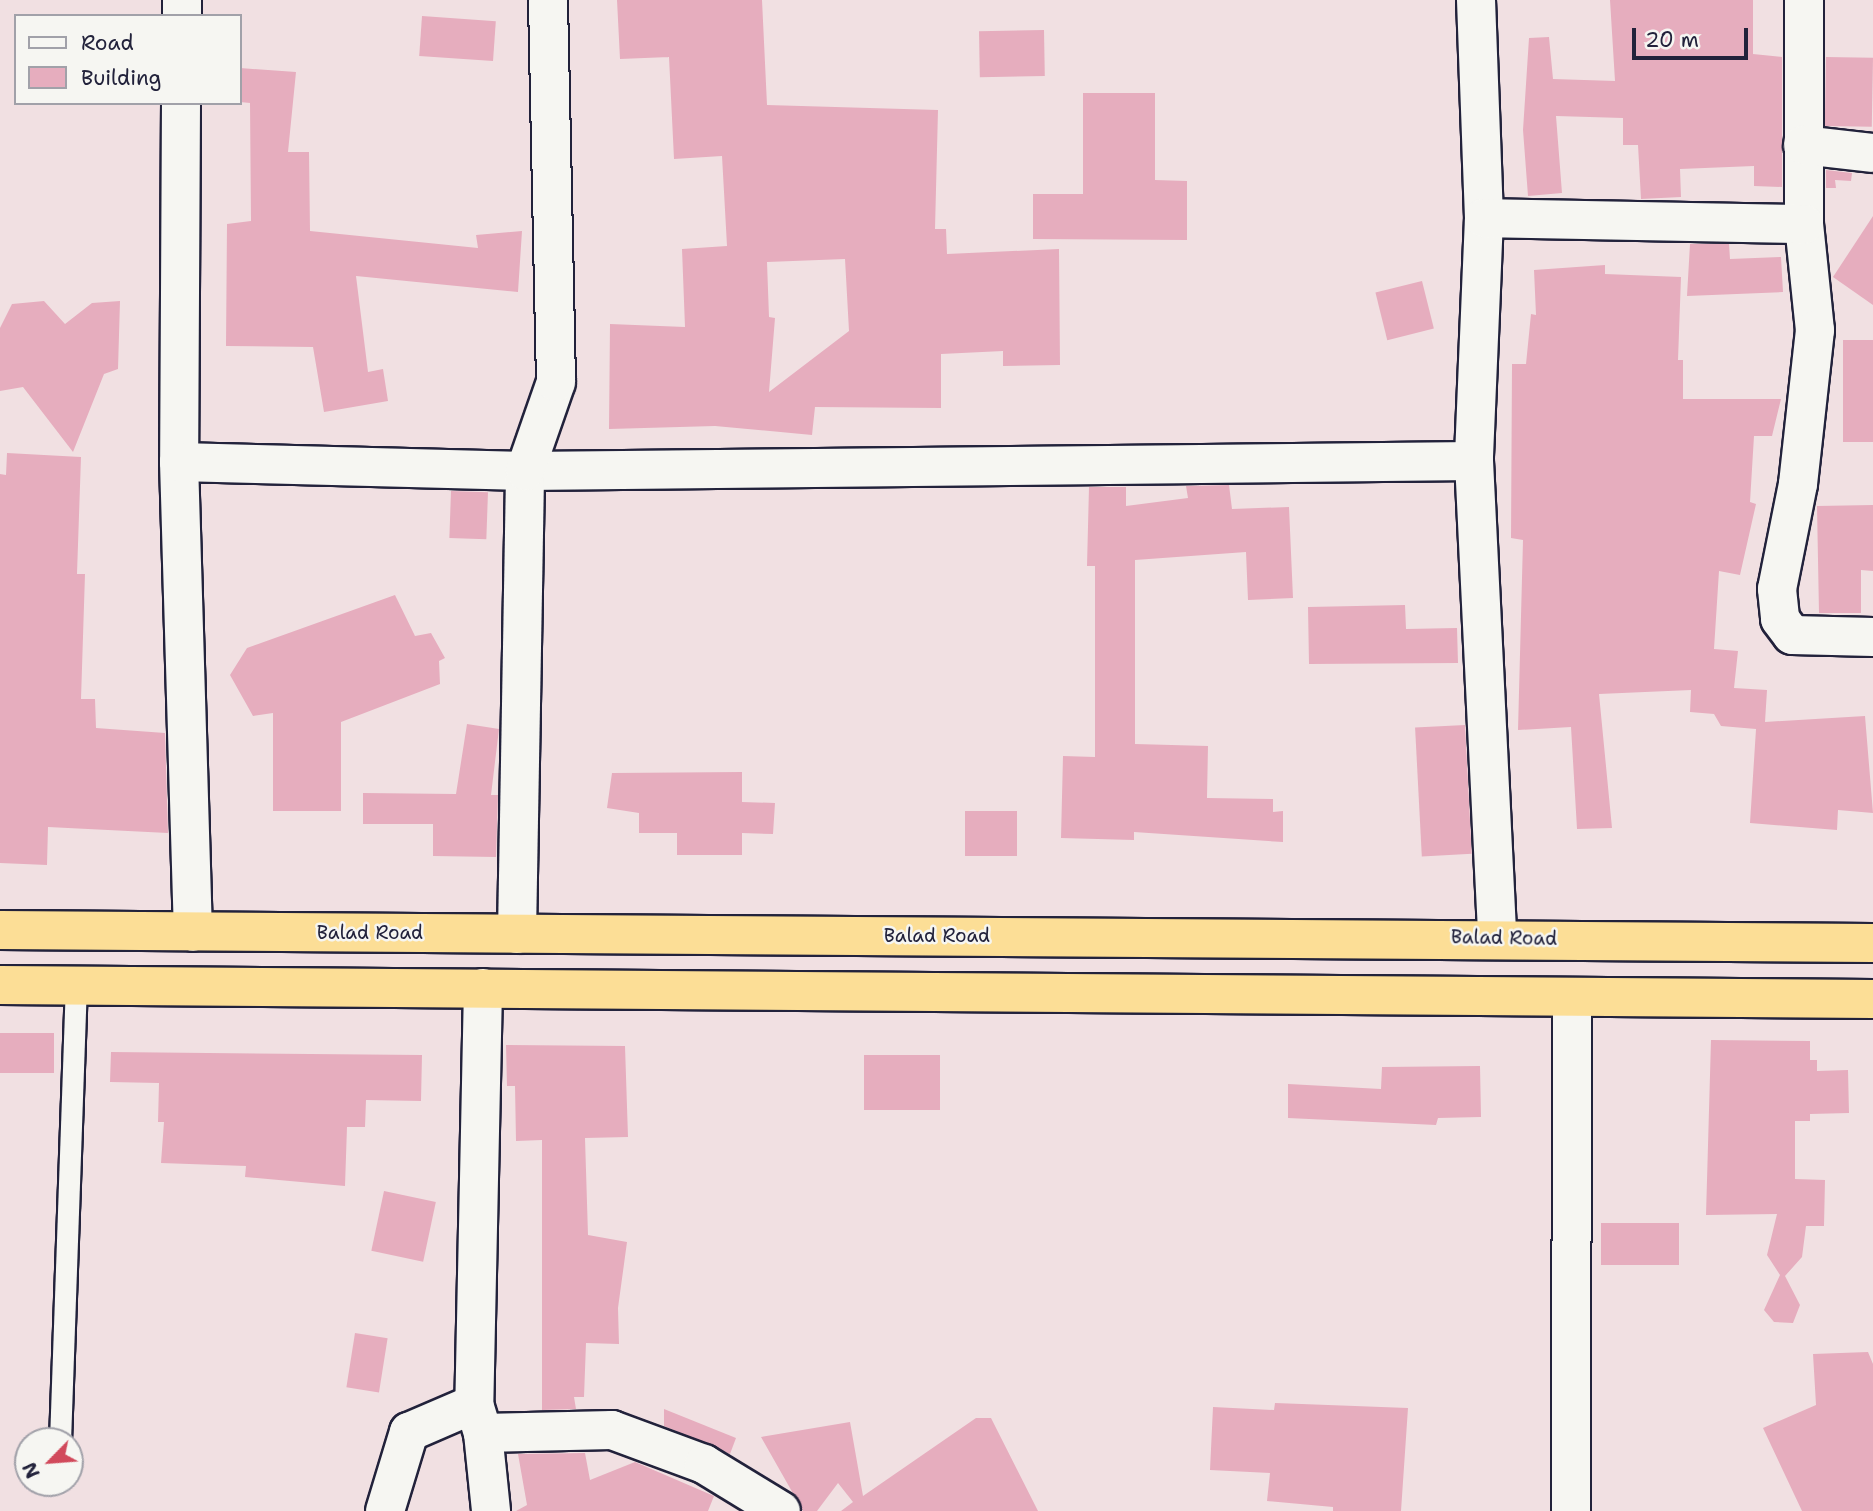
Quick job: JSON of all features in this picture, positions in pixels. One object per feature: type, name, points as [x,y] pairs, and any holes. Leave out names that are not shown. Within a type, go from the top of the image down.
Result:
[{"type":"highway","name":"Balad Road","points":[[0,930],[1497,938],[1873,943]]},
{"type":"highway","points":[[0,985],[1873,999]]},
{"type":"street","points":[[517,934],[525,471],[556,382],[548,0]]},
{"type":"street","points":[[1476,0],[1484,218],[1474,461],[1497,938]]},
{"type":"street","points":[[1804,0],[1804,224],[1815,330],[1798,484],[1777,589],[1780,619],[1792,635],[1873,638]]},
{"type":"street","points":[[181,105],[179,462],[193,932]]},
{"type":"street","points":[[1803,145],[1873,153]]},
{"type":"street","points":[[1484,218],[1804,224]]},
{"type":"street","points":[[179,462],[525,471],[1474,461]]},
{"type":"street","points":[[483,988],[479,1418],[491,1511]]},
{"type":"street","points":[[1571,1511],[1573,997]]},
{"type":"street","points":[[385,1511],[409,1432],[479,1418],[612,1430],[704,1464],[780,1511]]},
{"type":"lane","points":[[60,1427],[76,985]]},
{"type":"building","points":[[617,0],[762,0],[767,105],[938,110],[935,229],[946,229],[947,254],[1059,249],[1060,365],[1003,366],[1003,351],[941,354],[941,408],[815,407],[812,435],[715,426],[609,429],[610,324],[685,327],[682,249],[727,246],[722,156],[674,159],[669,57],[620,59]],"holes":[[[845,259],[849,331],[769,392],[775,318],[769,317],[767,262]]]},
{"type":"building","points":[[1610,0],[1753,0],[1753,54],[1782,57],[1782,187],[1754,186],[1754,166],[1680,169],[1681,197],[1641,199],[1638,145],[1623,145],[1623,118],[1556,116],[1562,193],[1528,196],[1523,130],[1529,38],[1549,37],[1553,79],[1615,81]]},
{"type":"building","points":[[422,16],[496,21],[493,61],[419,56]]},
{"type":"building","points":[[1044,30],[1045,76],[980,77],[979,31]]},
{"type":"building","points":[[1826,57],[1873,58],[1872,127],[1825,126]]},
{"type":"building","points":[[242,68],[296,72],[288,152],[309,152],[310,231],[478,248],[476,235],[522,231],[518,292],[356,276],[368,372],[383,369],[388,401],[324,412],[313,347],[226,346],[227,224],[251,221],[250,103],[242,102]]},
{"type":"building","points":[[1083,93],[1155,93],[1155,180],[1187,181],[1187,240],[1033,239],[1033,194],[1083,194]]},
{"type":"building","points":[[1826,170],[1852,173],[1851,181],[1835,180],[1836,188],[1826,188]]},
{"type":"building","points":[[1873,216],[1873,305],[1833,277]]},
{"type":"building","points":[[1690,244],[1729,244],[1730,259],[1781,257],[1783,292],[1687,296]]},
{"type":"building","points":[[1605,265],[1605,274],[1681,277],[1678,360],[1683,360],[1683,399],[1781,399],[1772,436],[1754,436],[1750,502],[1756,504],[1740,575],[1719,571],[1714,649],[1738,651],[1734,688],[1767,690],[1765,722],[1865,716],[1873,813],[1838,810],[1837,830],[1750,823],[1756,729],[1721,726],[1714,714],[1690,712],[1691,690],[1599,694],[1612,828],[1577,829],[1571,727],[1518,730],[1523,540],[1511,538],[1512,364],[1526,364],[1531,314],[1536,315],[1534,270]]},
{"type":"building","points":[[1422,281],[1434,329],[1387,340],[1375,293]]},
{"type":"building","points":[[44,301],[65,324],[92,303],[120,301],[118,369],[104,374],[73,452],[23,387],[0,391],[0,328],[12,304]]},
{"type":"building","points":[[1843,340],[1873,340],[1873,442],[1843,442]]},
{"type":"building","points":[[7,453],[81,457],[77,574],[85,574],[81,699],[95,699],[96,728],[165,733],[168,833],[48,827],[47,865],[0,863],[0,474],[6,475]]},
{"type":"building","points":[[1229,485],[1232,509],[1289,507],[1293,598],[1248,600],[1246,552],[1135,560],[1135,744],[1208,746],[1207,798],[1273,799],[1273,812],[1283,811],[1283,842],[1134,832],[1134,840],[1061,838],[1063,756],[1095,757],[1095,566],[1087,566],[1089,487],[1126,487],[1126,506],[1188,498],[1186,486]]},
{"type":"building","points":[[451,491],[488,492],[486,539],[449,538]]},
{"type":"building","points":[[1873,505],[1873,571],[1861,570],[1861,613],[1819,613],[1817,506]]},
{"type":"building","points":[[395,595],[415,636],[431,633],[445,658],[439,661],[440,684],[341,722],[341,811],[273,811],[273,713],[253,716],[230,675],[247,648]]},
{"type":"building","points":[[1405,605],[1406,629],[1457,628],[1458,663],[1309,664],[1308,607]]},
{"type":"building","points":[[467,724],[499,729],[491,795],[498,795],[496,857],[433,856],[433,824],[363,824],[363,793],[456,794]]},
{"type":"building","points":[[1465,725],[1472,854],[1422,856],[1415,728]]},
{"type":"building","points":[[742,772],[742,802],[775,803],[773,834],[742,833],[742,855],[677,855],[677,833],[639,833],[639,813],[607,808],[612,773]]},
{"type":"building","points":[[965,811],[1017,811],[1017,856],[965,856]]},
{"type":"building","points":[[0,1033],[54,1033],[54,1073],[0,1073]]},
{"type":"building","points":[[1711,1040],[1810,1041],[1810,1060],[1817,1060],[1817,1071],[1848,1070],[1849,1113],[1810,1114],[1810,1121],[1795,1121],[1795,1179],[1825,1180],[1824,1226],[1806,1226],[1802,1257],[1785,1276],[1800,1305],[1793,1323],[1774,1322],[1764,1310],[1780,1275],[1767,1255],[1777,1214],[1706,1215]]},
{"type":"building","points":[[506,1045],[625,1046],[628,1137],[585,1138],[588,1235],[627,1242],[618,1308],[619,1344],[586,1343],[584,1397],[574,1397],[576,1409],[542,1410],[542,1140],[516,1141],[515,1086],[507,1086]]},
{"type":"building","points":[[111,1052],[422,1055],[421,1101],[366,1100],[365,1127],[347,1127],[345,1186],[245,1177],[246,1166],[161,1163],[164,1122],[158,1122],[159,1083],[110,1082]]},
{"type":"building","points":[[864,1055],[940,1055],[940,1110],[864,1110]]},
{"type":"building","points":[[1480,1066],[1481,1117],[1438,1118],[1436,1125],[1288,1118],[1288,1084],[1381,1089],[1382,1067]]},
{"type":"building","points":[[384,1191],[436,1202],[423,1262],[371,1251]]},
{"type":"building","points":[[1601,1223],[1679,1223],[1679,1265],[1601,1265]]},
{"type":"building","points":[[355,1333],[388,1338],[379,1392],[346,1387]]},
{"type":"building","points":[[1868,1352],[1873,1364],[1873,1511],[1802,1511],[1763,1428],[1816,1405],[1813,1354]]},
{"type":"building","points":[[1275,1403],[1408,1408],[1401,1511],[1333,1511],[1333,1507],[1267,1501],[1270,1473],[1210,1470],[1213,1407],[1274,1410]]},
{"type":"building","points":[[664,1409],[736,1438],[730,1454],[664,1426]]},
{"type":"building","points":[[976,1418],[991,1418],[1038,1511],[841,1511],[853,1502],[838,1483],[817,1511],[803,1511],[761,1437],[850,1422],[863,1496]]},
{"type":"building","points":[[585,1453],[590,1480],[635,1462],[714,1496],[708,1511],[516,1511],[527,1505],[518,1454]]}]
